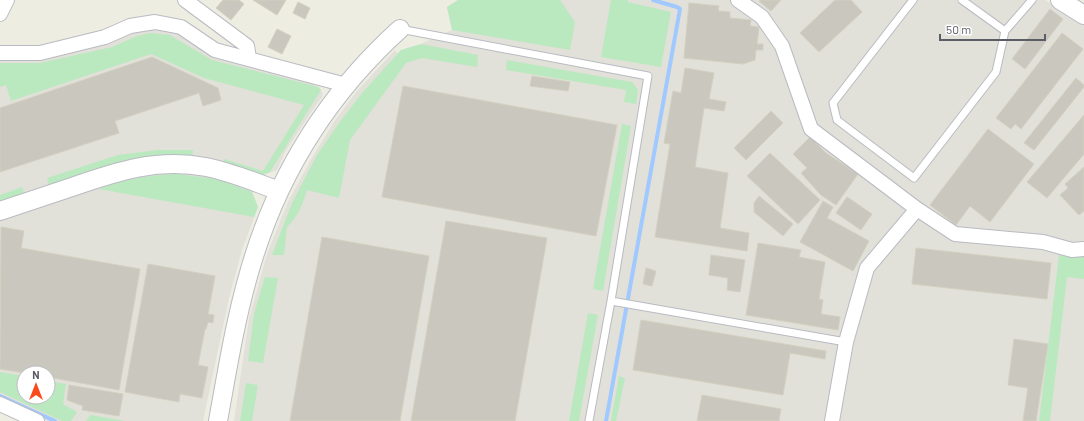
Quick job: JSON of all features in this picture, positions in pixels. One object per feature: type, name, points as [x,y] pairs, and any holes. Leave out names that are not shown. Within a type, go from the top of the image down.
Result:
[{"type":"street","points":[[0,14],[7,0]]},
{"type":"street","points":[[185,0],[247,46],[249,58]]},
{"type":"street","points":[[738,0],[762,17],[782,46],[811,129],[917,210],[955,234],[1043,242],[1072,250],[1084,249]]},
{"type":"street","points":[[1060,0],[1084,14]]},
{"type":"street","points":[[0,53],[40,53],[105,37],[130,26],[155,22],[181,27],[215,50],[346,85]]},
{"type":"street","points":[[218,421],[234,336],[248,274],[278,191],[311,132],[329,106],[372,56],[400,29]]},
{"type":"street","points":[[0,211],[118,171],[162,165],[212,168],[278,191]]},
{"type":"street","points":[[832,421],[846,342],[867,268],[917,210]]},
{"type":"street","points":[[0,404],[37,421]]},
{"type":"lane","points":[[913,0],[833,103],[837,120],[914,178],[996,72],[1006,31],[1032,0]]},
{"type":"lane","points":[[962,0],[1006,31]]},
{"type":"lane","points":[[400,29],[648,76],[611,301],[589,421]]},
{"type":"lane","points":[[611,301],[846,342]]},
{"type":"shaded area","points":[[458,0],[1045,0],[1084,23],[1084,421],[234,421],[249,319],[267,254],[288,202],[313,156],[334,122],[357,91],[395,50],[398,54],[401,50],[421,44],[452,30],[447,7]]},
{"type":"shaded area","points":[[146,28],[177,31],[314,81],[315,86],[319,87],[323,94],[322,97],[285,152],[277,170],[263,175],[252,192],[258,207],[242,250],[229,298],[203,421],[48,421],[0,399],[0,58]]},
{"type":"green space","points":[[458,0],[560,0],[575,22],[570,50],[452,30],[447,7]]},
{"type":"green space","points":[[611,0],[628,0],[628,2],[671,12],[661,67],[601,57]]},
{"type":"green space","points":[[151,33],[170,35],[212,60],[319,87],[321,90],[270,172],[263,175],[223,162],[224,159],[263,171],[304,105],[204,78],[151,54],[11,101],[6,85],[0,87],[0,63],[40,63],[112,47],[137,36]]},
{"type":"green space","points":[[421,44],[478,55],[477,67],[422,58],[406,63],[350,140],[339,198],[307,190],[300,210],[287,227],[284,255],[272,255],[292,203],[317,155],[339,123],[362,93],[401,50]]},
{"type":"green space","points":[[507,60],[632,82],[638,90],[636,104],[624,102],[626,90],[506,70]]},
{"type":"green space","points":[[622,124],[631,126],[603,291],[593,289]]},
{"type":"green space","points":[[157,150],[193,150],[192,157],[156,156],[130,159],[49,185],[47,178],[118,155]]},
{"type":"green space","points":[[177,174],[217,179],[252,192],[258,207],[254,217],[99,189],[137,178]]},
{"type":"green space","points":[[22,187],[24,193],[0,201],[0,195]]},
{"type":"green space","points":[[1059,255],[1072,257],[1084,256],[1084,279],[1067,277],[1050,421],[1039,421]]},
{"type":"green space","points":[[265,277],[278,278],[263,363],[248,361],[254,314]]},
{"type":"green space","points":[[588,313],[598,315],[579,421],[569,421]]},
{"type":"green space","points":[[0,372],[16,375],[16,399],[0,392]]},
{"type":"green space","points":[[619,376],[625,378],[616,421],[611,421]]},
{"type":"green space","points":[[56,382],[66,384],[63,404],[77,412],[71,421],[62,421],[28,405],[56,405]]},
{"type":"green space","points":[[246,383],[258,385],[252,421],[240,421]]},
{"type":"green space","points":[[90,415],[125,421],[86,421]]},
{"type":"building","points":[[223,0],[239,0],[244,4],[231,20],[216,8]]},
{"type":"building","points":[[253,0],[286,0],[277,15]]},
{"type":"building","points":[[781,0],[771,11],[759,1]]},
{"type":"building","points":[[835,0],[851,0],[862,12],[819,52],[800,33]]},
{"type":"building","points":[[298,2],[310,8],[305,19],[293,13]]},
{"type":"building","points":[[689,3],[719,6],[718,11],[730,12],[730,18],[751,20],[750,26],[759,27],[757,44],[763,44],[763,50],[756,50],[755,60],[743,64],[684,58]]},
{"type":"building","points":[[1050,9],[1063,19],[1025,69],[1012,59]]},
{"type":"building","points":[[277,29],[291,36],[282,54],[268,47]]},
{"type":"building","points":[[1062,33],[1083,49],[1021,129],[1015,124],[1011,129],[996,118]]},
{"type":"building","points":[[152,57],[218,88],[221,100],[203,106],[199,93],[115,121],[119,133],[0,172],[0,108]]},
{"type":"building","points":[[685,68],[714,73],[709,99],[726,102],[724,111],[704,108],[695,167],[728,173],[720,228],[749,233],[747,251],[655,237],[670,144],[664,143],[673,91],[681,93]]},
{"type":"building","points":[[532,76],[570,82],[568,91],[530,86]]},
{"type":"building","points":[[1076,78],[1084,85],[1084,87],[1034,150],[1024,143]]},
{"type":"building","points":[[403,86],[617,125],[596,236],[382,197]]},
{"type":"building","points":[[771,111],[783,123],[746,160],[734,148]]},
{"type":"building","points":[[1084,115],[1084,154],[1047,198],[1027,182]]},
{"type":"building","points":[[988,129],[1034,164],[990,222],[970,206],[956,225],[930,205]]},
{"type":"building","points":[[810,137],[826,153],[858,174],[836,205],[821,195],[801,173],[807,168],[793,154]]},
{"type":"building","points":[[770,153],[820,200],[798,224],[747,176]]},
{"type":"building","points":[[1084,167],[1084,211],[1079,215],[1060,195],[1068,188],[1065,184]]},
{"type":"building","points":[[759,196],[793,224],[783,236],[754,212],[754,203]]},
{"type":"building","points":[[847,197],[872,214],[861,230],[836,213]]},
{"type":"building","points":[[823,201],[833,207],[827,218],[869,241],[853,271],[800,242]]},
{"type":"building","points":[[446,221],[547,238],[515,421],[411,421]]},
{"type":"building","points":[[1,227],[24,231],[21,248],[140,269],[119,390],[56,378],[56,365],[16,365],[16,372],[0,369]]},
{"type":"building","points":[[322,237],[429,256],[400,421],[290,421]]},
{"type":"building","points":[[758,243],[801,250],[799,257],[825,262],[819,299],[823,300],[821,314],[840,317],[838,330],[746,315]]},
{"type":"building","points":[[916,248],[1051,263],[1047,299],[912,284]]},
{"type":"building","points":[[711,255],[745,260],[740,292],[727,290],[728,278],[709,275]]},
{"type":"building","points":[[148,264],[215,276],[208,314],[214,315],[213,323],[208,322],[205,329],[198,365],[208,367],[202,398],[180,394],[179,402],[125,392]]},
{"type":"building","points":[[646,268],[656,271],[652,286],[643,284]]},
{"type":"building","points":[[641,320],[826,351],[825,359],[790,353],[783,395],[633,370]]},
{"type":"building","points":[[1014,339],[1048,344],[1036,421],[1023,421],[1028,388],[1008,385]]},
{"type":"building","points":[[69,385],[123,394],[119,416],[82,410],[83,406],[67,400]]},
{"type":"building","points":[[702,395],[781,409],[779,421],[697,421]]},
{"type":"waterway","points":[[606,421],[680,9],[653,0]]},
{"type":"waterway","points":[[0,396],[55,421]]}]
